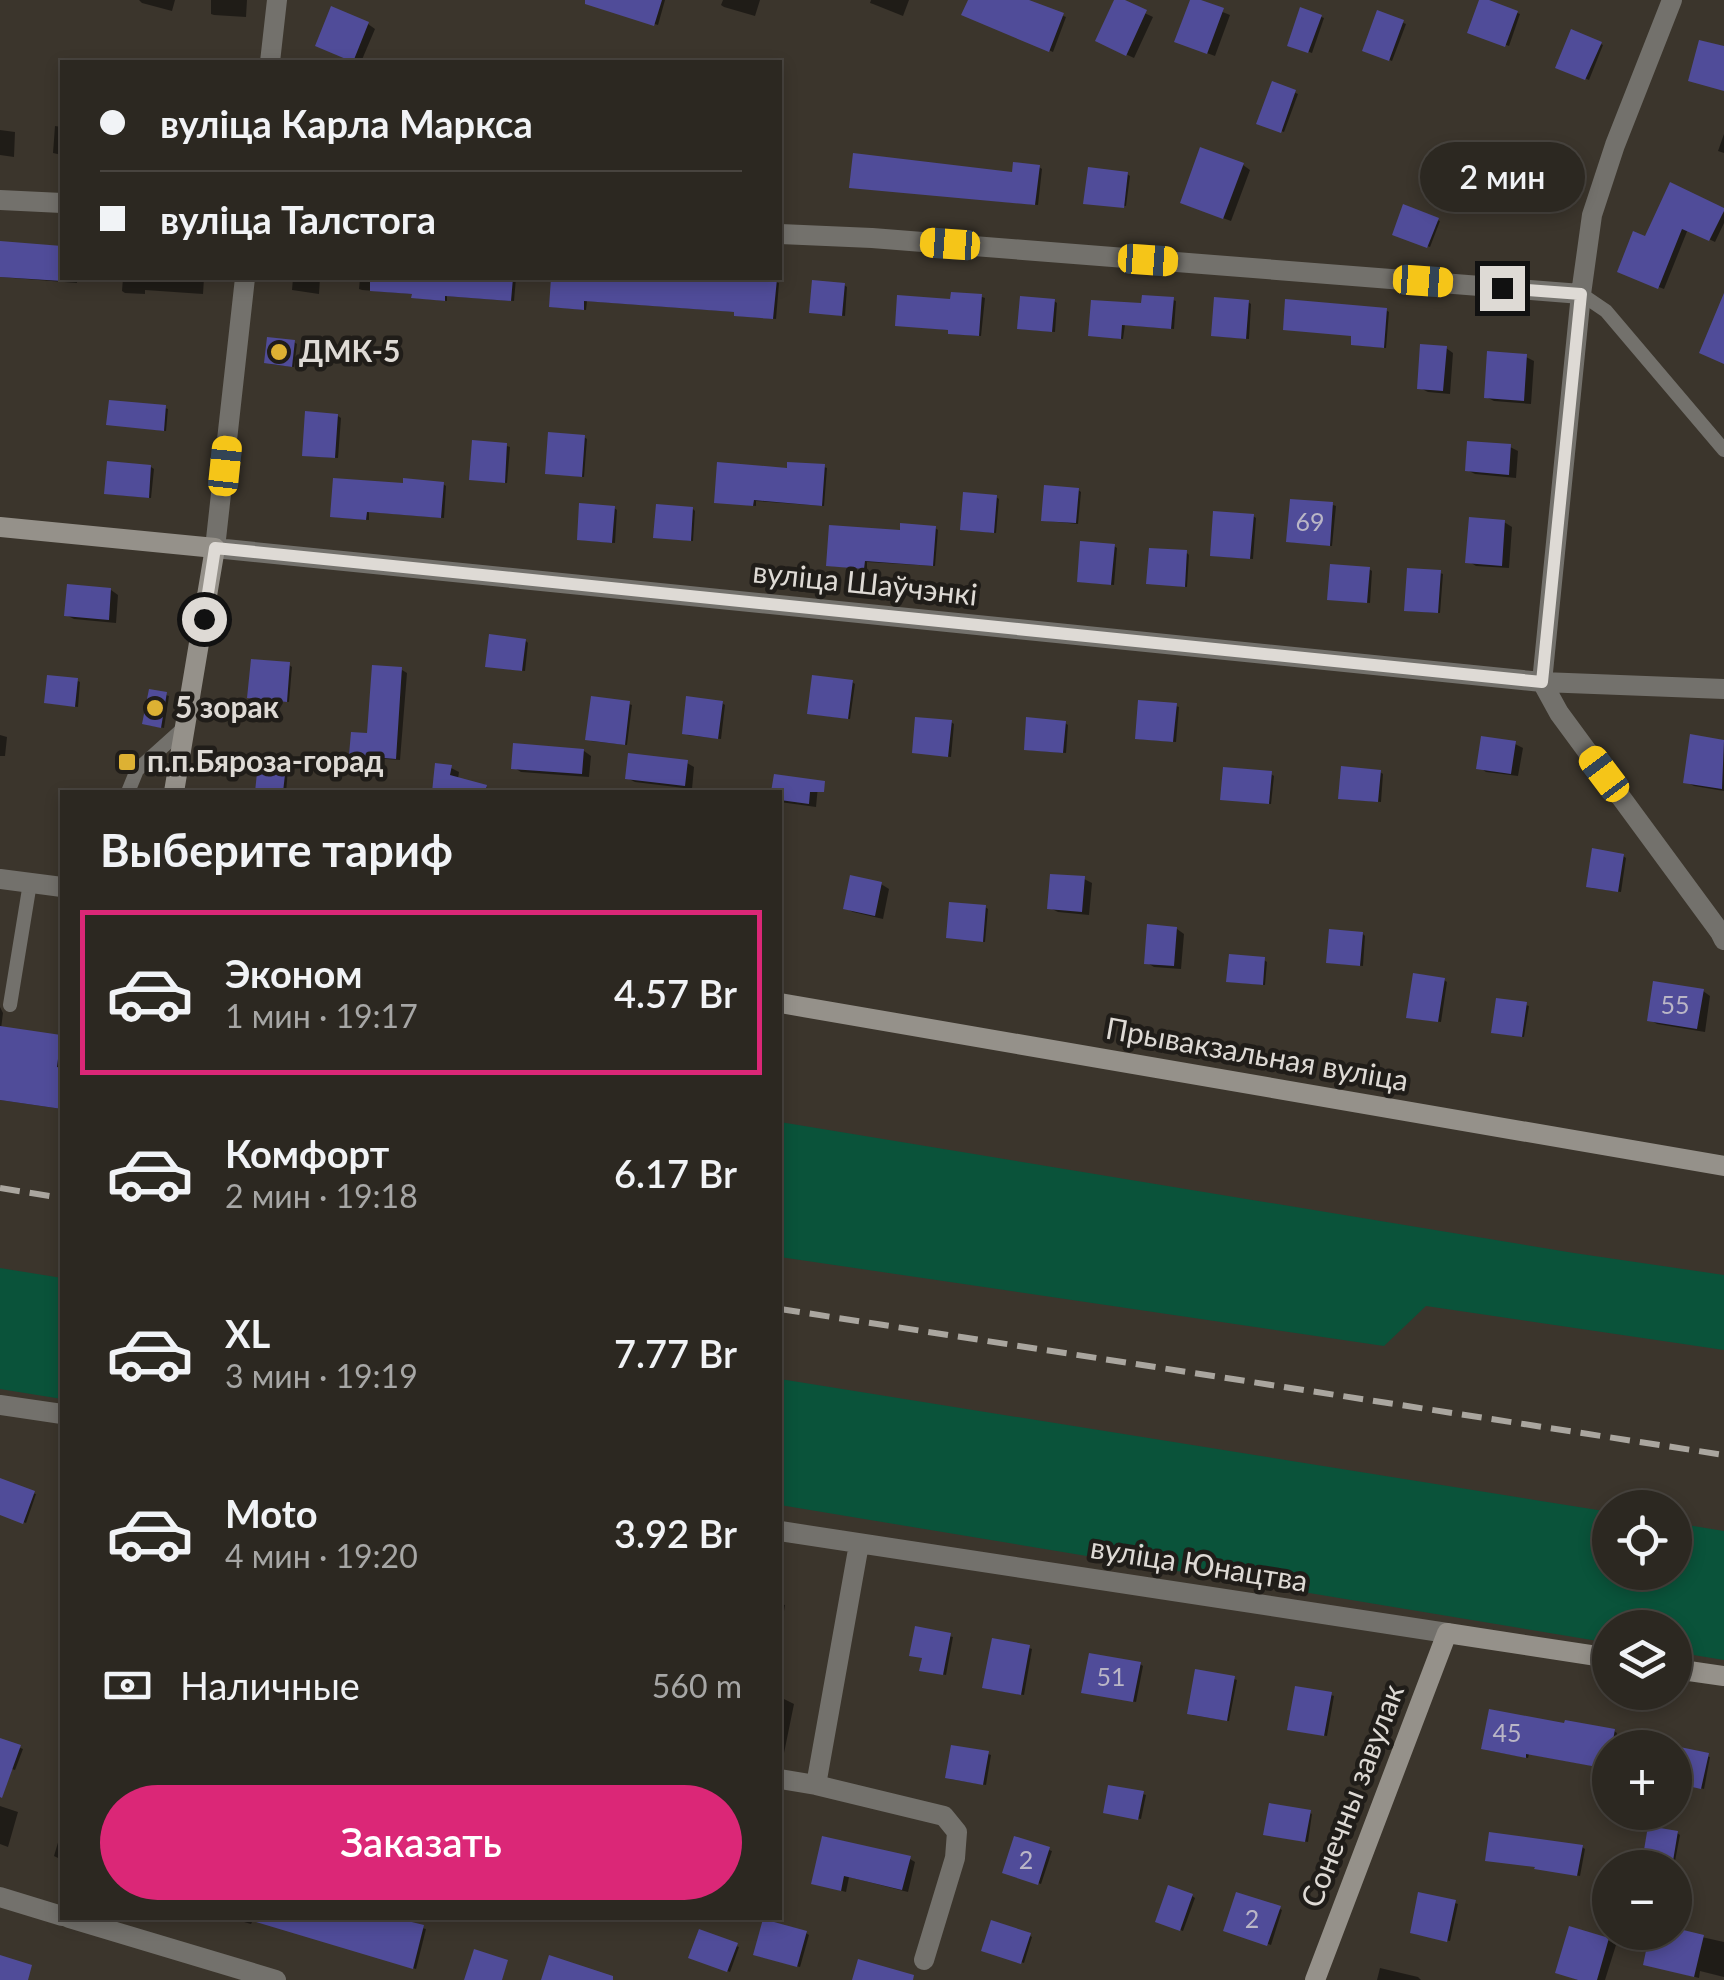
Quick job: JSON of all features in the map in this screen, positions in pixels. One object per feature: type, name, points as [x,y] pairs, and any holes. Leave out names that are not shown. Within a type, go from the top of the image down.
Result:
[{"type":"street","points":[[270,60],[277,0]]},
{"type":"street","points":[[1672,0],[1592,214],[1542,682],[1559,713],[1673,864],[1724,940]]},
{"type":"street","points":[[0,200],[60,203]]},
{"type":"street","points":[[782,234],[1581,294]]},
{"type":"street","points":[[174,790],[215,548],[245,280]]},
{"type":"street","name":"вуліца Шаўчэнкі","points":[[0,527],[1542,682],[1724,689]]},
{"type":"street","points":[[0,879],[60,887]]},
{"type":"street","name":"Прывакзальная вуліца","points":[[782,1003],[1724,1166]]},
{"type":"street","points":[[0,1404],[60,1414]]},
{"type":"street","name":"вуліца Юнацтва","points":[[782,1531],[1592,1655]]},
{"type":"street","points":[[816,1786],[860,1544]]},
{"type":"street","name":"Сонечны завулак","points":[[1315,1980],[1447,1633]]},
{"type":"street","points":[[1692,1671],[1724,1676]]},
{"type":"street","points":[[782,1779],[944,1816],[957,1832],[956,1858],[924,1960]]},
{"type":"street","points":[[0,1897],[60,1914]]},
{"type":"street","points":[[90,1920],[125,1926],[276,1980]]},
{"type":"lane","points":[[1581,294],[1606,311],[1724,450]]},
{"type":"lane","points":[[129,790],[137,770],[186,725]]},
{"type":"lane","points":[[10,1005],[30,883]]},
{"type":"green space","points":[[782,1122],[1724,1275],[1724,1350],[1426,1306],[1384,1346],[782,1257]]},
{"type":"green space","points":[[0,1268],[60,1278],[60,1399],[0,1389]]},
{"type":"green space","points":[[782,1379],[1592,1509],[1592,1590],[1692,1590],[1692,1526],[1724,1531],[1724,1660],[1692,1655],[1692,1610],[1592,1610],[1592,1640],[782,1505]]},
{"type":"building","points":[[585,0],[662,0],[654,26],[585,4]]},
{"type":"building","points":[[968,0],[1029,0],[1064,13],[1049,52],[961,15]]},
{"type":"building","points":[[1114,0],[1125,0],[1147,10],[1126,56],[1095,41]]},
{"type":"building","points":[[1190,0],[1224,8],[1207,54],[1174,42]]},
{"type":"building","points":[[1479,0],[1518,11],[1505,47],[1467,33]]},
{"type":"building","points":[[331,6],[369,22],[354,60],[315,46]]},
{"type":"building","points":[[1300,7],[1322,15],[1308,53],[1287,46]]},
{"type":"building","points":[[1377,10],[1404,20],[1389,61],[1362,51]]},
{"type":"building","points":[[1571,29],[1602,42],[1585,80],[1555,68]]},
{"type":"building","points":[[1699,40],[1724,46],[1724,91],[1688,81]]},
{"type":"building","points":[[1272,81],[1296,90],[1281,133],[1256,124]]},
{"type":"building","points":[[1200,147],[1244,163],[1223,219],[1180,203]]},
{"type":"building","points":[[853,153],[1012,172],[1013,162],[1040,165],[1035,205],[849,188]]},
{"type":"building","points":[[1088,167],[1128,172],[1124,208],[1083,204]]},
{"type":"building","points":[[1670,182],[1724,211],[1709,241],[1682,229],[1658,289],[1617,272],[1633,231],[1645,236]]},
{"type":"building","points":[[1403,204],[1439,218],[1427,248],[1392,235]]},
{"type":"building","points":[[0,241],[60,246],[62,281],[0,277]]},
{"type":"building","points":[[370,280],[513,280],[511,301],[445,296],[445,301],[370,291]]},
{"type":"building","points":[[551,280],[777,280],[773,319],[734,316],[734,312],[584,301],[584,310],[549,307]]},
{"type":"building","points":[[812,280],[845,283],[842,316],[809,313]]},
{"type":"building","points":[[951,292],[982,294],[979,336],[895,326],[897,295],[950,299]]},
{"type":"building","points":[[1724,293],[1724,364],[1699,353]]},
{"type":"building","points":[[1142,295],[1174,297],[1171,329],[1122,325],[1121,339],[1088,336],[1091,300],[1141,303]]},
{"type":"building","points":[[1020,296],[1055,299],[1052,332],[1017,329]]},
{"type":"building","points":[[1214,297],[1249,300],[1246,339],[1211,336]]},
{"type":"building","points":[[1285,299],[1387,308],[1384,348],[1351,345],[1351,336],[1283,330]]},
{"type":"building","name":"ДМК-5","points":[[267,337],[295,340],[292,367],[264,363]]},
{"type":"building","points":[[1420,344],[1447,346],[1443,391],[1417,389]]},
{"type":"building","points":[[1487,351],[1527,354],[1524,401],[1484,398]]},
{"type":"building","points":[[109,400],[166,405],[164,431],[106,425]]},
{"type":"building","points":[[305,411],[338,414],[335,458],[302,456]]},
{"type":"building","points":[[548,432],[585,435],[582,477],[545,474]]},
{"type":"building","points":[[472,440],[507,443],[505,483],[469,480]]},
{"type":"building","points":[[1467,441],[1511,444],[1509,475],[1465,471]]},
{"type":"building","points":[[107,461],[151,465],[149,498],[104,494]]},
{"type":"building","points":[[717,462],[787,468],[787,462],[825,464],[822,506],[754,500],[753,506],[714,503]]},
{"type":"building","points":[[333,478],[444,482],[441,518],[367,512],[366,520],[330,517]]},
{"type":"building","points":[[1044,485],[1079,488],[1076,523],[1041,521]]},
{"type":"building","points":[[963,492],[997,495],[994,533],[960,530]]},
{"type":"building","points":[[1290,499],[1333,502],[1330,546],[1286,542]]},
{"type":"building","points":[[579,503],[615,506],[612,543],[577,540]]},
{"type":"building","points":[[656,504],[693,507],[691,541],[653,538]]},
{"type":"building","points":[[1213,511],[1254,514],[1250,559],[1210,556]]},
{"type":"building","points":[[1469,517],[1505,520],[1502,566],[1465,563]]},
{"type":"building","points":[[900,523],[936,526],[933,566],[865,561],[864,569],[826,566],[829,525],[900,530]]},
{"type":"building","points":[[1080,541],[1115,544],[1111,585],[1077,582]]},
{"type":"building","points":[[1149,548],[1187,550],[1185,587],[1146,584]]},
{"type":"building","points":[[1330,564],[1370,567],[1367,603],[1327,600]]},
{"type":"building","points":[[1407,568],[1441,570],[1438,613],[1404,611]]},
{"type":"building","points":[[67,584],[111,588],[109,620],[64,616]]},
{"type":"building","points":[[489,634],[526,639],[522,671],[485,667]]},
{"type":"building","points":[[251,659],[290,662],[287,702],[247,698]]},
{"type":"building","points":[[372,665],[402,667],[396,759],[349,755],[351,732],[367,733]]},
{"type":"building","points":[[47,675],[78,678],[75,707],[44,703]]},
{"type":"building","points":[[812,675],[853,680],[848,719],[807,714]]},
{"type":"building","name":"5 зорак","points":[[149,689],[167,692],[161,728],[142,724]]},
{"type":"building","points":[[591,696],[630,701],[625,745],[585,740]]},
{"type":"building","points":[[686,696],[723,701],[718,739],[682,734]]},
{"type":"building","points":[[1138,700],[1177,703],[1173,742],[1135,739]]},
{"type":"building","points":[[915,717],[952,720],[948,757],[912,753]]},
{"type":"building","points":[[1026,717],[1066,721],[1063,753],[1024,750]]},
{"type":"building","points":[[1690,734],[1724,740],[1722,789],[1683,783]]},
{"type":"building","points":[[1481,736],[1516,741],[1511,774],[1476,769]]},
{"type":"building","points":[[513,743],[584,749],[582,774],[511,769]]},
{"type":"building","points":[[628,753],[688,760],[685,786],[625,779]]},
{"type":"building","points":[[258,763],[286,766],[283,790],[255,790]]},
{"type":"building","points":[[435,763],[452,765],[450,775],[487,785],[486,790],[432,790]]},
{"type":"building","points":[[1341,766],[1381,770],[1378,802],[1338,799]]},
{"type":"building","points":[[1223,767],[1272,771],[1269,804],[1220,800]]},
{"type":"building","points":[[774,774],[825,781],[824,792],[810,792],[809,804],[782,800],[782,790],[771,790]]},
{"type":"building","points":[[1592,848],[1624,854],[1618,892],[1586,887]]},
{"type":"building","points":[[1050,874],[1085,876],[1082,912],[1047,909]]},
{"type":"building","points":[[850,875],[882,882],[875,916],[843,909]]},
{"type":"building","points":[[949,902],[986,905],[983,942],[946,938]]},
{"type":"building","points":[[1147,924],[1177,927],[1174,966],[1144,964]]},
{"type":"building","points":[[1329,929],[1363,932],[1360,966],[1326,963]]},
{"type":"building","points":[[1229,954],[1265,957],[1263,985],[1226,982]]},
{"type":"building","points":[[1413,973],[1445,978],[1438,1022],[1406,1018]]},
{"type":"building","points":[[1653,981],[1704,989],[1697,1029],[1647,1021]]},
{"type":"building","points":[[1496,998],[1527,1002],[1522,1037],[1491,1033]]},
{"type":"building","points":[[0,1026],[60,1035],[60,1109],[0,1100]]},
{"type":"building","points":[[0,1478],[35,1491],[23,1524],[0,1515]]},
{"type":"building","points":[[915,1626],[951,1633],[943,1675],[919,1671],[922,1658],[909,1656]]},
{"type":"building","points":[[992,1638],[1030,1645],[1021,1695],[982,1688]]},
{"type":"building","points":[[1089,1653],[1141,1662],[1133,1702],[1081,1693]]},
{"type":"building","points":[[1195,1669],[1235,1676],[1227,1721],[1187,1714]]},
{"type":"building","points":[[1295,1686],[1332,1692],[1324,1736],[1287,1730]]},
{"type":"building","points":[[1489,1709],[1615,1729],[1592,1730],[1592,1766],[1481,1749]]},
{"type":"building","points":[[0,1738],[21,1745],[2,1798],[0,1797]]},
{"type":"building","points":[[951,1745],[989,1751],[983,1785],[945,1778]]},
{"type":"building","points":[[1692,1750],[1709,1753],[1701,1789],[1692,1787]]},
{"type":"building","points":[[1108,1785],[1144,1791],[1138,1820],[1103,1813]]},
{"type":"building","points":[[1269,1803],[1311,1810],[1305,1842],[1263,1835]]},
{"type":"building","points":[[1647,1830],[1678,1831],[1675,1850],[1644,1850]]},
{"type":"building","points":[[1489,1832],[1583,1845],[1577,1876],[1485,1861]]},
{"type":"building","points":[[822,1836],[911,1856],[902,1890],[844,1876],[841,1891],[811,1884]]},
{"type":"building","points":[[1014,1836],[1050,1847],[1038,1885],[1002,1873]]},
{"type":"building","points":[[1168,1885],[1193,1894],[1180,1931],[1155,1922]]},
{"type":"building","points":[[1236,1892],[1281,1906],[1267,1946],[1223,1931]]},
{"type":"building","points":[[1418,1892],[1456,1900],[1447,1942],[1410,1933]]},
{"type":"building","points":[[403,1920],[424,1925],[413,1969],[256,1922]]},
{"type":"building","points":[[763,1920],[807,1931],[797,1967],[753,1955]]},
{"type":"building","points":[[991,1920],[1031,1933],[1021,1964],[981,1951]]},
{"type":"building","points":[[1569,1926],[1592,1933],[1592,1950],[1606,1950],[1597,1980],[1578,1980],[1555,1973]]},
{"type":"building","points":[[699,1929],[738,1943],[727,1972],[688,1958]]},
{"type":"building","points":[[1692,1932],[1704,1935],[1694,1977],[1643,1965],[1646,1950],[1692,1950]]},
{"type":"building","points":[[474,1949],[508,1960],[502,1980],[464,1980]]},
{"type":"building","points":[[0,1955],[32,1965],[28,1980],[0,1980]]},
{"type":"building","points":[[549,1955],[613,1976],[613,1980],[541,1980]]},
{"type":"building","points":[[858,1959],[914,1975],[913,1980],[852,1980]]},
{"type":"railway","points":[[0,1188],[60,1198]]},
{"type":"railway","points":[[782,1309],[1724,1455]]},
{"type":"place","name":"ДМК-5","points":[[279,352]]},
{"type":"place","name":"5 зорак","points":[[155,708]]},
{"type":"place","name":"п.п.Бяроза-горад","points":[[127,762]]},
{"type":"route","points":[[204,619],[215,548],[1542,682],[1581,294],[1502,288]]}]
